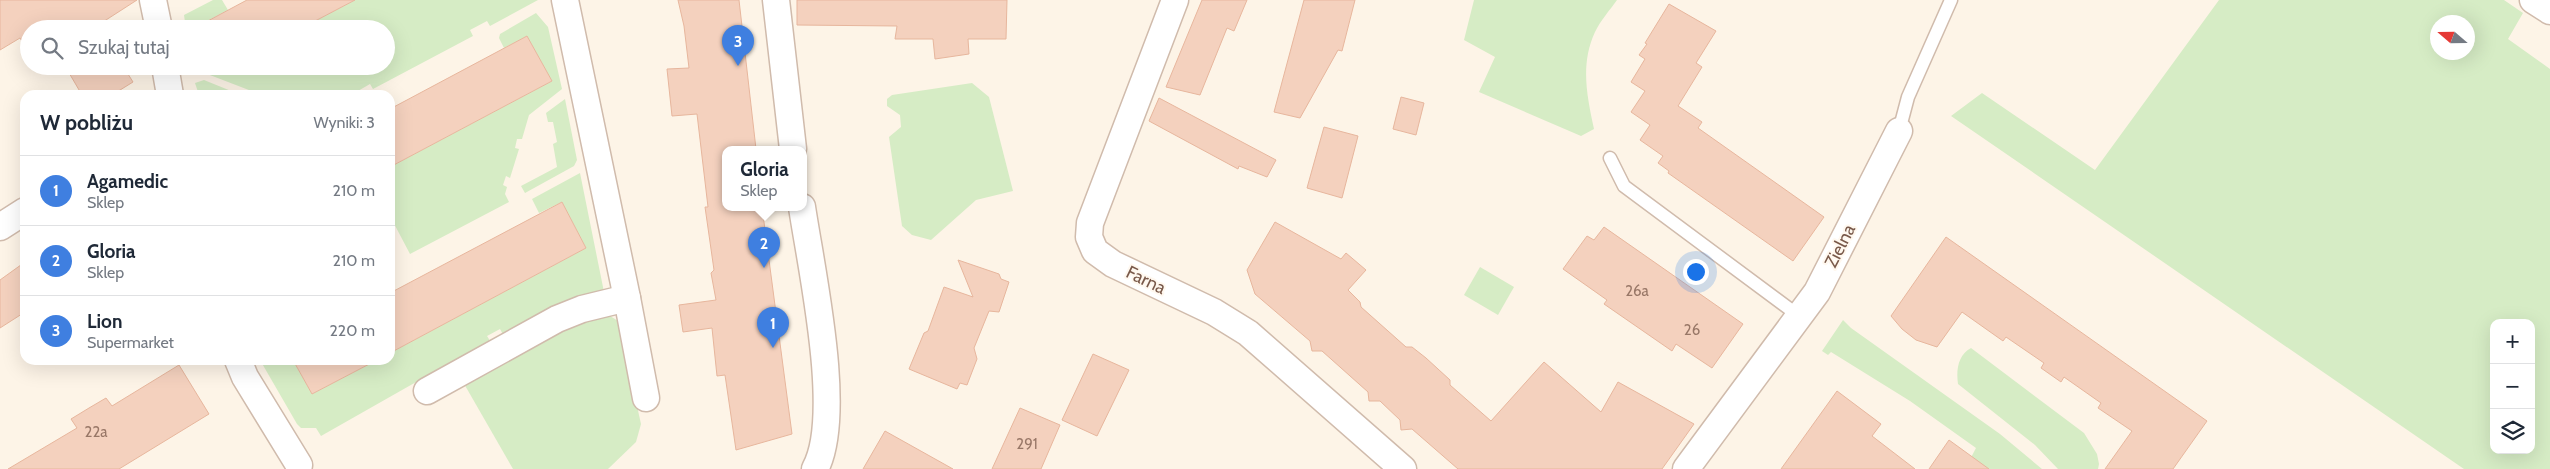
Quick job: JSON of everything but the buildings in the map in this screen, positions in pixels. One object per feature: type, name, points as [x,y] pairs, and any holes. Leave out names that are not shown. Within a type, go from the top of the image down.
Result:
[{"type":"street","points":[[153,0],[156,20]]},
{"type":"street","points":[[566,0],[646,398]]},
{"type":"street","points":[[776,0],[793,146]]},
{"type":"street","points":[[2533,0],[2550,11]]},
{"type":"street","name":"Farna","points":[[1170,2],[1090,222],[1089,237],[1095,251],[1113,264],[1214,312],[1248,333],[1403,469]]},
{"type":"street","points":[[167,75],[169,90]]},
{"type":"street","name":"Zielna","points":[[1686,469],[1816,292],[1899,131]]},
{"type":"street","points":[[803,211],[826,370],[826,428],[815,469]]},
{"type":"street","points":[[0,227],[20,214]]},
{"type":"street","points":[[427,391],[557,319],[582,309],[627,298]]},
{"type":"street","points":[[240,365],[244,377],[299,465]]},
{"type":"lane","name":"Zielna","points":[[1899,131],[1908,96],[1951,0]]},
{"type":"lane","points":[[1610,158],[1624,186],[1799,316]]},
{"type":"green space","points":[[213,0],[222,0],[228,10],[209,20],[185,20],[184,15]]},
{"type":"green space","points":[[355,0],[538,0],[490,26],[487,21],[470,30],[473,36],[373,89],[370,84],[360,90],[249,90],[210,75],[395,75],[395,20],[317,20]]},
{"type":"green space","points":[[1474,0],[1617,0],[1597,28],[1590,44],[1586,80],[1594,129],[1581,136],[1479,92],[1495,57],[1464,40]]},
{"type":"green space","points":[[2219,0],[2504,0],[2523,13],[2508,39],[2550,69],[2550,469],[2464,469],[1951,116],[1982,93],[2095,170]]},
{"type":"green space","points":[[536,13],[548,27],[562,89],[529,115],[522,139],[517,139],[515,148],[519,149],[510,178],[506,176],[503,185],[507,187],[505,194],[509,202],[410,254],[395,226],[395,164],[552,81],[527,36],[504,48],[499,38],[500,34]]},
{"type":"green space","points":[[204,80],[229,90],[197,90],[195,83]]},
{"type":"green space","points":[[972,83],[989,97],[1013,191],[976,200],[931,240],[912,235],[902,226],[889,137],[901,127],[900,115],[887,106],[887,99],[892,95]]},
{"type":"green space","points":[[565,99],[577,160],[574,166],[525,193],[521,186],[557,167],[553,144],[557,142],[553,122],[548,122],[546,113]]},
{"type":"green space","points":[[580,173],[604,292],[506,340],[500,329],[487,336],[494,347],[432,373],[321,436],[316,428],[301,428],[297,424],[263,365],[296,365],[312,394],[367,365],[395,365],[395,350],[586,248],[562,202],[539,213],[532,199]]},
{"type":"green space","points":[[1480,267],[1514,287],[1498,315],[1464,295]]},
{"type":"green space","points":[[607,314],[618,321],[641,424],[636,442],[608,469],[513,469],[463,382],[551,330]]},
{"type":"green space","points":[[1843,320],[1851,328],[2000,434],[2042,469],[1965,469],[1976,448],[1910,401],[1831,352],[1828,355],[1822,351]]},
{"type":"green space","points":[[1971,348],[2084,433],[2097,454],[2098,469],[2058,469],[2035,445],[1958,384],[1957,373],[1959,363],[1963,355]]},
{"type":"place","name":"Lion","points":[[738,66]]},
{"type":"place","name":"Gloria","points":[[764,268]]},
{"type":"place","name":"Agamedic","points":[[773,348]]}]
